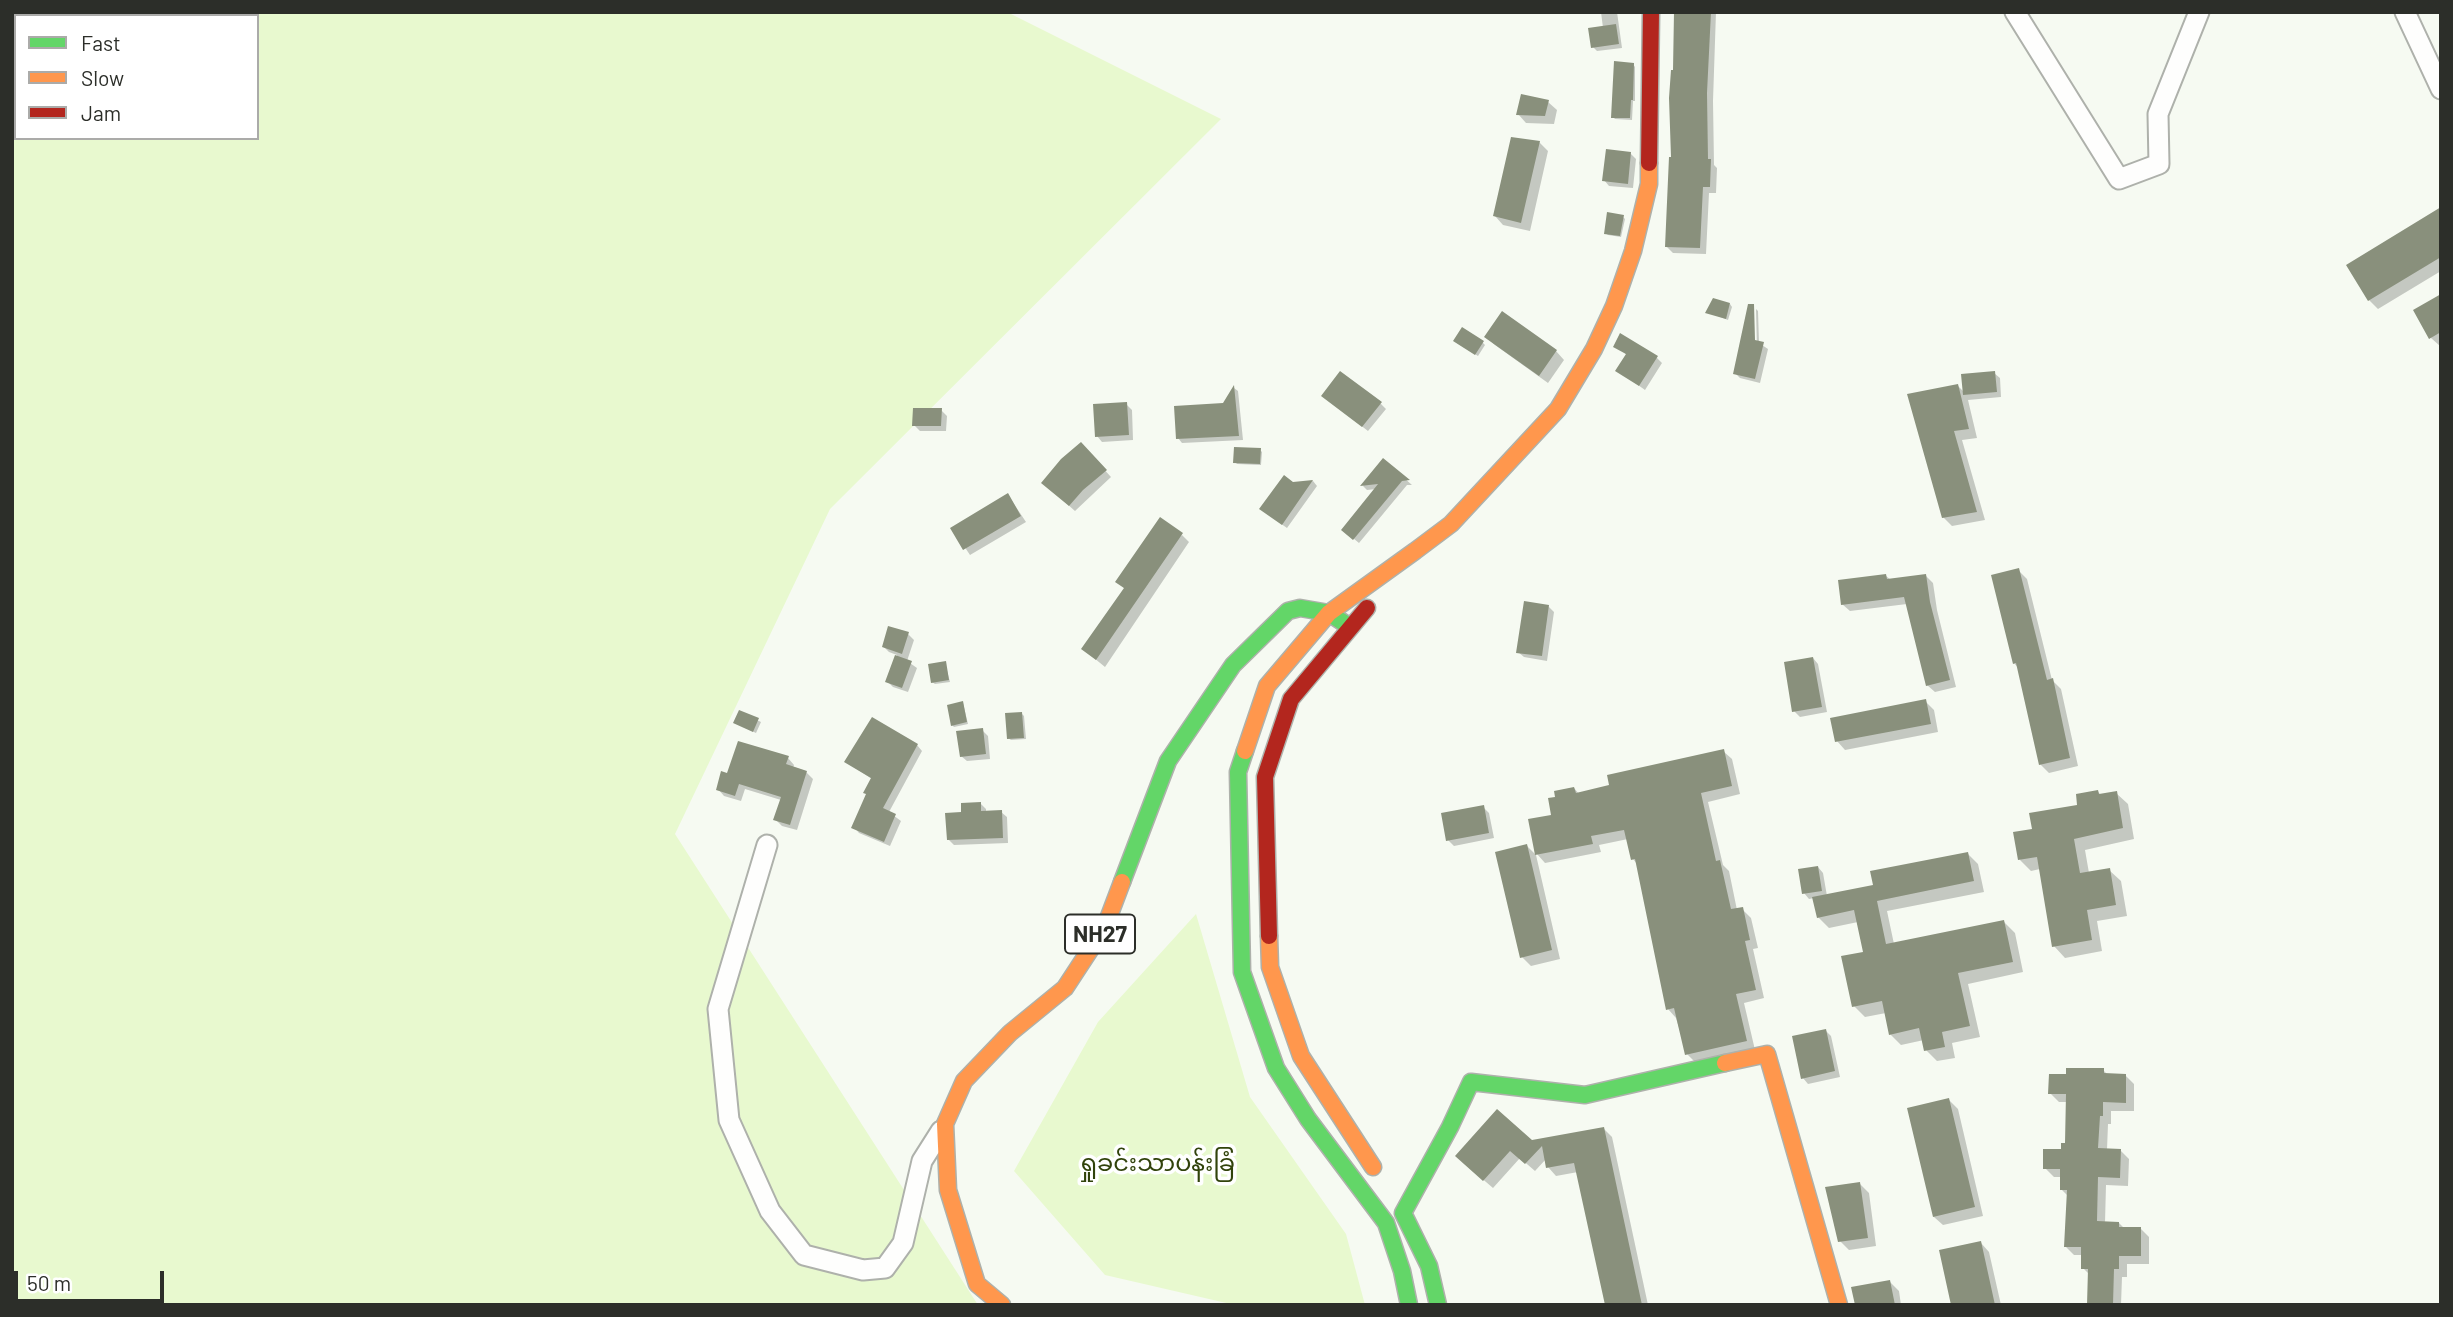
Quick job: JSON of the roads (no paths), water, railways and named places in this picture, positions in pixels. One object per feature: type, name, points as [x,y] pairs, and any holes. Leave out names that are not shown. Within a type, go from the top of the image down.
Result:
[{"type":"main road","points":[[1409,1305],[1402,1271],[1386,1223],[1308,1119],[1276,1068],[1242,972],[1238,772],[1267,686],[1329,614],[1451,524],[1558,409],[1594,349],[1614,306],[1633,251],[1649,184],[1651,12]]},
{"type":"main road","points":[[1382,1180],[1301,1056],[1270,967],[1265,777],[1291,699],[1415,551]]},
{"type":"main road","name":"NH27","points":[[1002,1305],[977,1284],[948,1190],[945,1124],[964,1081],[1010,1033],[1065,988],[1105,927],[1168,761],[1233,665],[1288,611],[1300,608],[1329,614],[1350,627]]},
{"type":"main road","points":[[1438,1305],[1429,1266],[1400,1207],[1450,1127],[1471,1082],[1585,1095],[1767,1054],[1839,1305]]},
{"type":"main road","points":[[1402,1271],[1429,1266]]},
{"type":"street","points":[[2015,12],[2119,179],[2159,164],[2158,114],[2199,12]]},
{"type":"street","points":[[2405,12],[2441,89]]},
{"type":"street","points":[[767,845],[718,1009],[729,1120],[770,1211],[804,1255],[863,1270],[885,1268],[903,1242],[922,1161],[945,1124]]},
{"type":"park label","name":"ရှုခင်းသာပန်းခြံ","points":[[1157,1163]]}]
